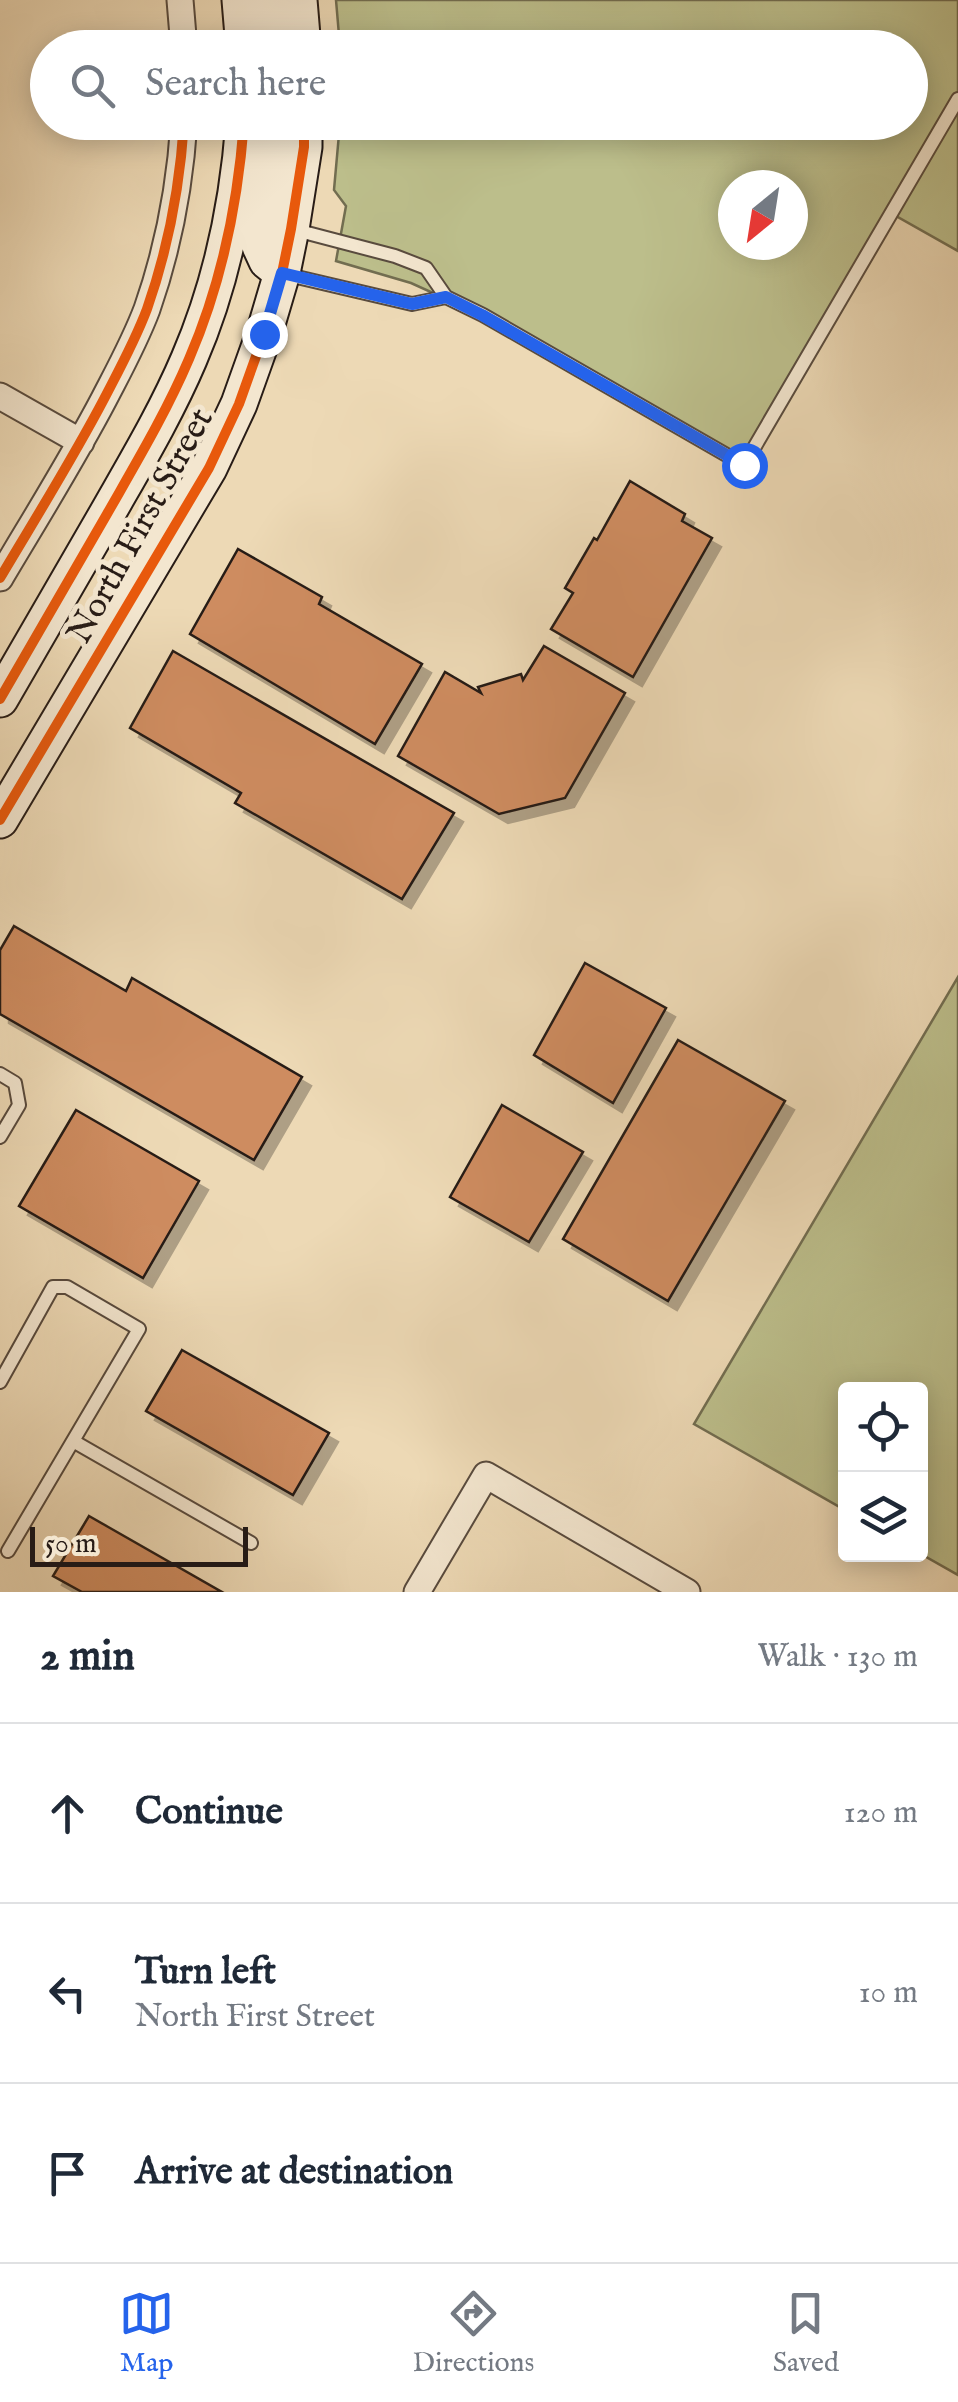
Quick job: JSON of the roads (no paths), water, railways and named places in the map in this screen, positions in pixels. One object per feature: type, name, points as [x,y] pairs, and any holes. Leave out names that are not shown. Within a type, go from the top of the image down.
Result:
[{"type":"main road","points":[[240,0],[242,30]]},
{"type":"main road","points":[[264,0],[268,30]]},
{"type":"main road","points":[[300,0],[302,30]]},
{"type":"main road","name":"North First Street","points":[[0,699],[152,434],[191,356],[215,286],[231,221],[242,140]]},
{"type":"main road","points":[[270,140],[260,246],[267,261],[282,273]]},
{"type":"main road","name":"North First Street","points":[[3,809],[209,468],[245,387],[282,273],[304,140]]},
{"type":"street","points":[[180,0],[182,30]]},
{"type":"street","points":[[0,578],[81,442],[147,309],[176,199],[182,140]]},
{"type":"street","points":[[0,396],[81,442]]},
{"type":"street","points":[[417,1592],[486,1475],[687,1592]]},
{"type":"lane","points":[[292,229],[426,268],[446,297],[744,465],[958,99]]},
{"type":"lane","points":[[282,273],[412,304],[446,297]]},
{"type":"lane","points":[[0,1074],[15,1083],[19,1105],[0,1137]]},
{"type":"lane","points":[[0,1382],[53,1287],[67,1287],[138,1330],[8,1551]]},
{"type":"lane","points":[[73,1441],[251,1543]]}]
